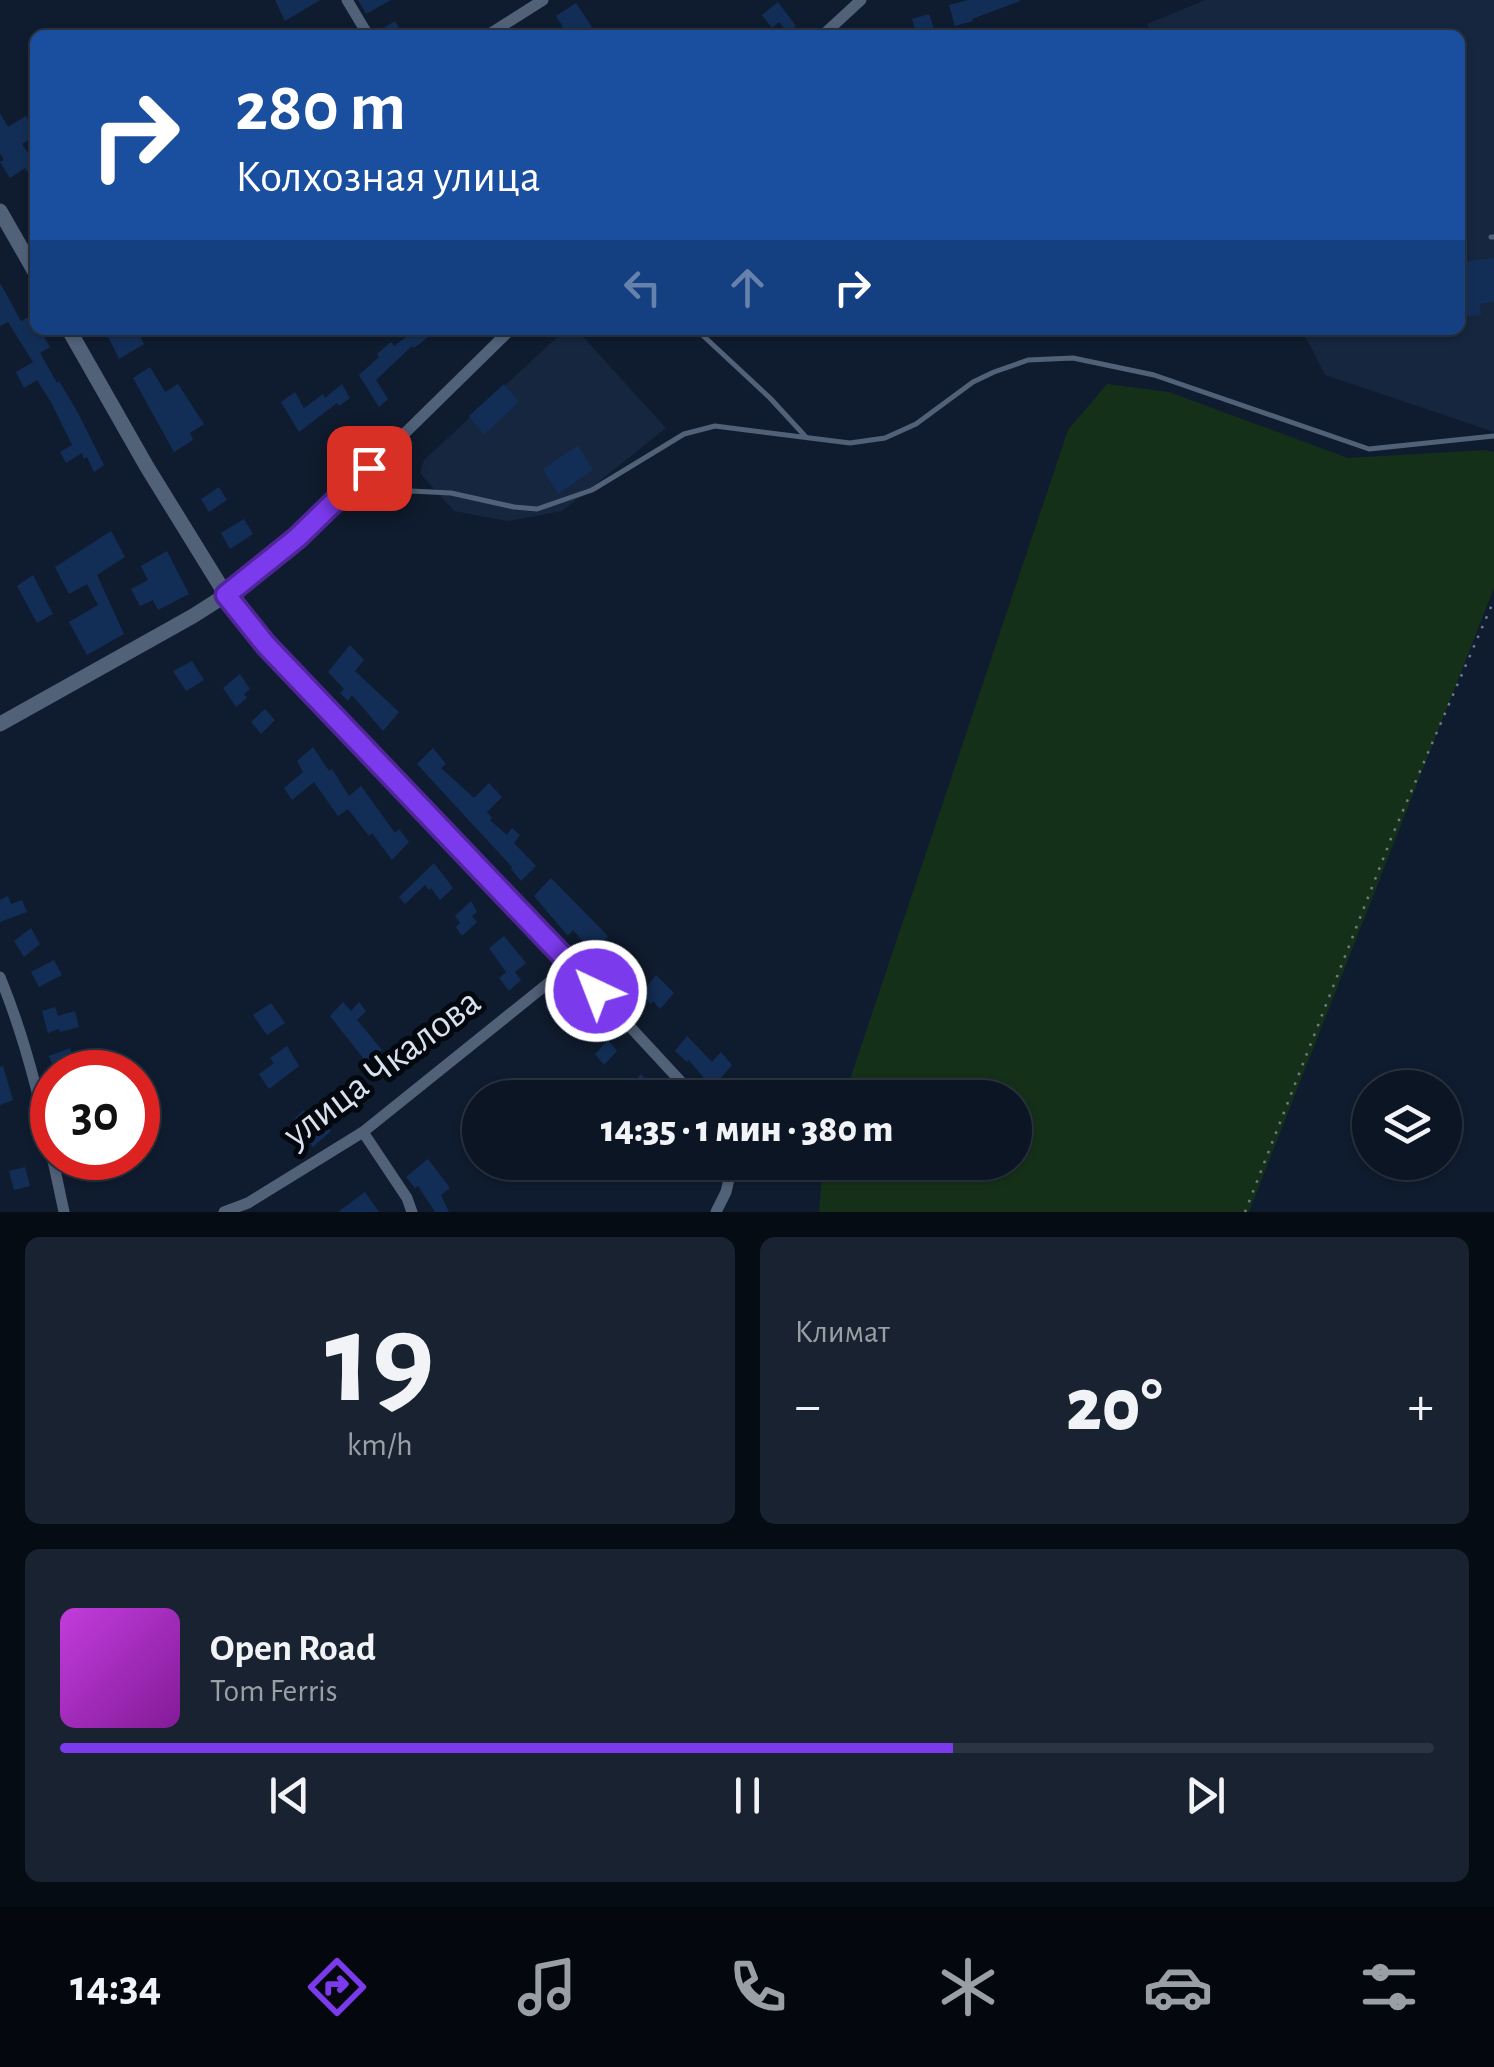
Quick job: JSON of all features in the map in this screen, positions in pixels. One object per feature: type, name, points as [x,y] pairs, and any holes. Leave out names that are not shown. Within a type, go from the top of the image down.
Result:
[{"type":"street","points":[[346,0],[365,30]]},
{"type":"street","points":[[496,30],[543,0]]},
{"type":"street","points":[[828,30],[861,0]]},
{"type":"street","points":[[0,210],[30,263]]},
{"type":"street","points":[[71,335],[226,595],[266,645],[679,1080]]},
{"type":"street","points":[[0,724],[226,595],[297,538],[505,335]]},
{"type":"street","name":"улица Чкалова","points":[[224,1212],[248,1203],[363,1132],[572,964]]},
{"type":"street","points":[[0,977],[30,1064],[64,1212]]},
{"type":"street","points":[[363,1132],[412,1212]]},
{"type":"street","points":[[716,1212],[729,1180]]},
{"type":"lane","points":[[702,335],[805,436]]},
{"type":"lane","points":[[340,496],[451,492],[514,507],[537,508],[592,490],[684,434],[715,426],[850,443],[885,438],[916,424],[974,382],[1028,360],[1073,358],[1169,379],[1369,449],[1494,436]]},
{"type":"path","points":[[1245,1212],[1392,836],[1494,600]]},
{"type":"shaded area","points":[[1205,0],[1494,0],[1494,432],[1325,375],[1305,335],[1465,335],[1465,30],[1150,30],[1147,24]]},
{"type":"shaded area","points":[[560,335],[582,335],[666,428],[562,511],[508,521],[454,511],[420,473],[424,460]]},
{"type":"green space","points":[[1107,384],[1169,392],[1348,458],[1494,452],[1494,588],[1249,1212],[819,1212],[822,1180],[1032,1180],[1032,1080],[850,1080],[1068,430]]},
{"type":"building","points":[[275,0],[320,0],[285,21]]},
{"type":"building","points":[[358,0],[391,0],[366,14]]},
{"type":"building","points":[[968,0],[1020,1],[955,26],[949,5]]},
{"type":"building","points":[[778,2],[796,26],[786,30],[779,22],[772,28],[762,15]]},
{"type":"building","points":[[576,3],[592,27],[558,30],[563,27],[556,16]]},
{"type":"building","points":[[929,14],[934,30],[915,30],[912,19]]},
{"type":"building","points":[[395,21],[400,30],[380,30]]},
{"type":"building","points":[[0,113],[8,127],[26,116],[30,139],[22,144],[30,156],[30,171],[25,168],[10,178],[0,162],[4,160],[0,153]]},
{"type":"building","points":[[1494,258],[1494,302],[1480,304],[1481,315],[1465,317],[1465,261]]},
{"type":"building","points":[[0,283],[21,321],[30,316],[30,335],[43,335],[50,347],[40,353],[78,413],[104,465],[94,472],[82,453],[66,463],[60,452],[72,445],[52,404],[37,380],[24,388],[16,372],[33,362],[8,322],[0,326]]},
{"type":"building","points":[[107,335],[140,335],[144,344],[119,359]]},
{"type":"building","points":[[408,335],[431,335],[412,346],[376,380],[388,399],[379,407],[359,375],[391,342],[394,346]]},
{"type":"building","points":[[150,367],[165,392],[178,384],[204,424],[190,433],[193,440],[174,452],[133,378]]},
{"type":"building","points":[[342,384],[350,398],[339,406],[337,403],[299,432],[281,402],[295,392],[304,408]]},
{"type":"building","points":[[504,384],[519,402],[484,435],[469,416]]},
{"type":"building","points":[[578,445],[593,470],[558,494],[543,469]]},
{"type":"building","points":[[219,487],[227,500],[209,512],[201,499]]},
{"type":"building","points":[[244,519],[253,534],[230,549],[221,533]]},
{"type":"building","points":[[111,531],[125,557],[97,575],[124,634],[87,655],[69,622],[98,605],[87,584],[69,594],[55,567]]},
{"type":"building","points":[[167,551],[189,594],[158,610],[153,600],[140,606],[131,589],[148,580],[141,566]]},
{"type":"building","points":[[33,575],[53,614],[37,623],[17,586]]},
{"type":"building","points":[[350,645],[364,660],[355,671],[399,712],[383,731],[352,695],[348,701],[340,693],[344,689],[328,672]]},
{"type":"building","points":[[192,661],[204,680],[186,691],[173,671]]},
{"type":"building","points":[[240,674],[250,689],[244,694],[247,698],[236,707],[223,688]]},
{"type":"building","points":[[265,709],[275,720],[261,734],[251,722]]},
{"type":"building","points":[[313,747],[349,796],[361,786],[395,833],[399,829],[409,842],[392,860],[348,809],[338,816],[314,782],[292,800],[284,788],[303,772],[297,761]]},
{"type":"building","points":[[433,748],[446,764],[441,768],[474,798],[489,783],[502,797],[487,812],[490,820],[507,835],[512,828],[520,835],[514,843],[536,866],[521,881],[417,764]]},
{"type":"building","points":[[434,863],[453,888],[440,900],[425,885],[405,904],[399,897]]},
{"type":"building","points":[[551,878],[608,936],[605,940],[644,985],[631,1001],[612,980],[595,969],[601,962],[573,930],[568,936],[534,896]]},
{"type":"building","points":[[8,896],[11,904],[22,900],[27,912],[0,922],[0,900]]},
{"type":"building","points":[[471,901],[477,912],[472,916],[477,922],[462,936],[455,916]]},
{"type":"building","points":[[31,928],[40,944],[24,957],[14,941]]},
{"type":"building","points":[[504,936],[526,963],[515,972],[521,980],[509,991],[499,978],[506,972],[489,948]]},
{"type":"building","points":[[54,960],[62,975],[39,987],[31,972]]},
{"type":"building","points":[[656,975],[674,993],[660,1009],[641,994]]},
{"type":"building","points":[[560,990],[572,1005],[556,1020],[545,1007]]},
{"type":"building","points":[[343,1002],[351,1011],[359,1002],[366,1011],[357,1020],[382,1050],[367,1063],[330,1016]]},
{"type":"building","points":[[271,1003],[285,1023],[267,1035],[253,1015]]},
{"type":"building","points":[[55,1007],[58,1016],[75,1011],[79,1027],[48,1033],[42,1011]]},
{"type":"building","points":[[584,1016],[592,1026],[579,1041],[571,1031]]},
{"type":"building","points":[[687,1036],[712,1062],[721,1052],[732,1065],[719,1080],[705,1080],[689,1060],[675,1051]]},
{"type":"building","points":[[608,1040],[617,1051],[604,1065],[595,1054]]},
{"type":"building","points":[[287,1046],[299,1066],[269,1089],[259,1074],[274,1063],[270,1058]]},
{"type":"building","points":[[3,1066],[13,1100],[0,1105],[0,1067]]},
{"type":"building","points":[[304,1110],[315,1124],[322,1119],[331,1131],[313,1147],[293,1120]]},
{"type":"building","points":[[428,1159],[450,1188],[441,1195],[449,1212],[435,1212],[418,1186],[415,1188],[406,1177]]},
{"type":"building","points":[[25,1167],[30,1186],[14,1190],[9,1171]]},
{"type":"building","points":[[365,1192],[379,1212],[338,1212]]},
{"type":"route","points":[[369,468],[297,538],[226,595],[266,645],[596,991]]}]
